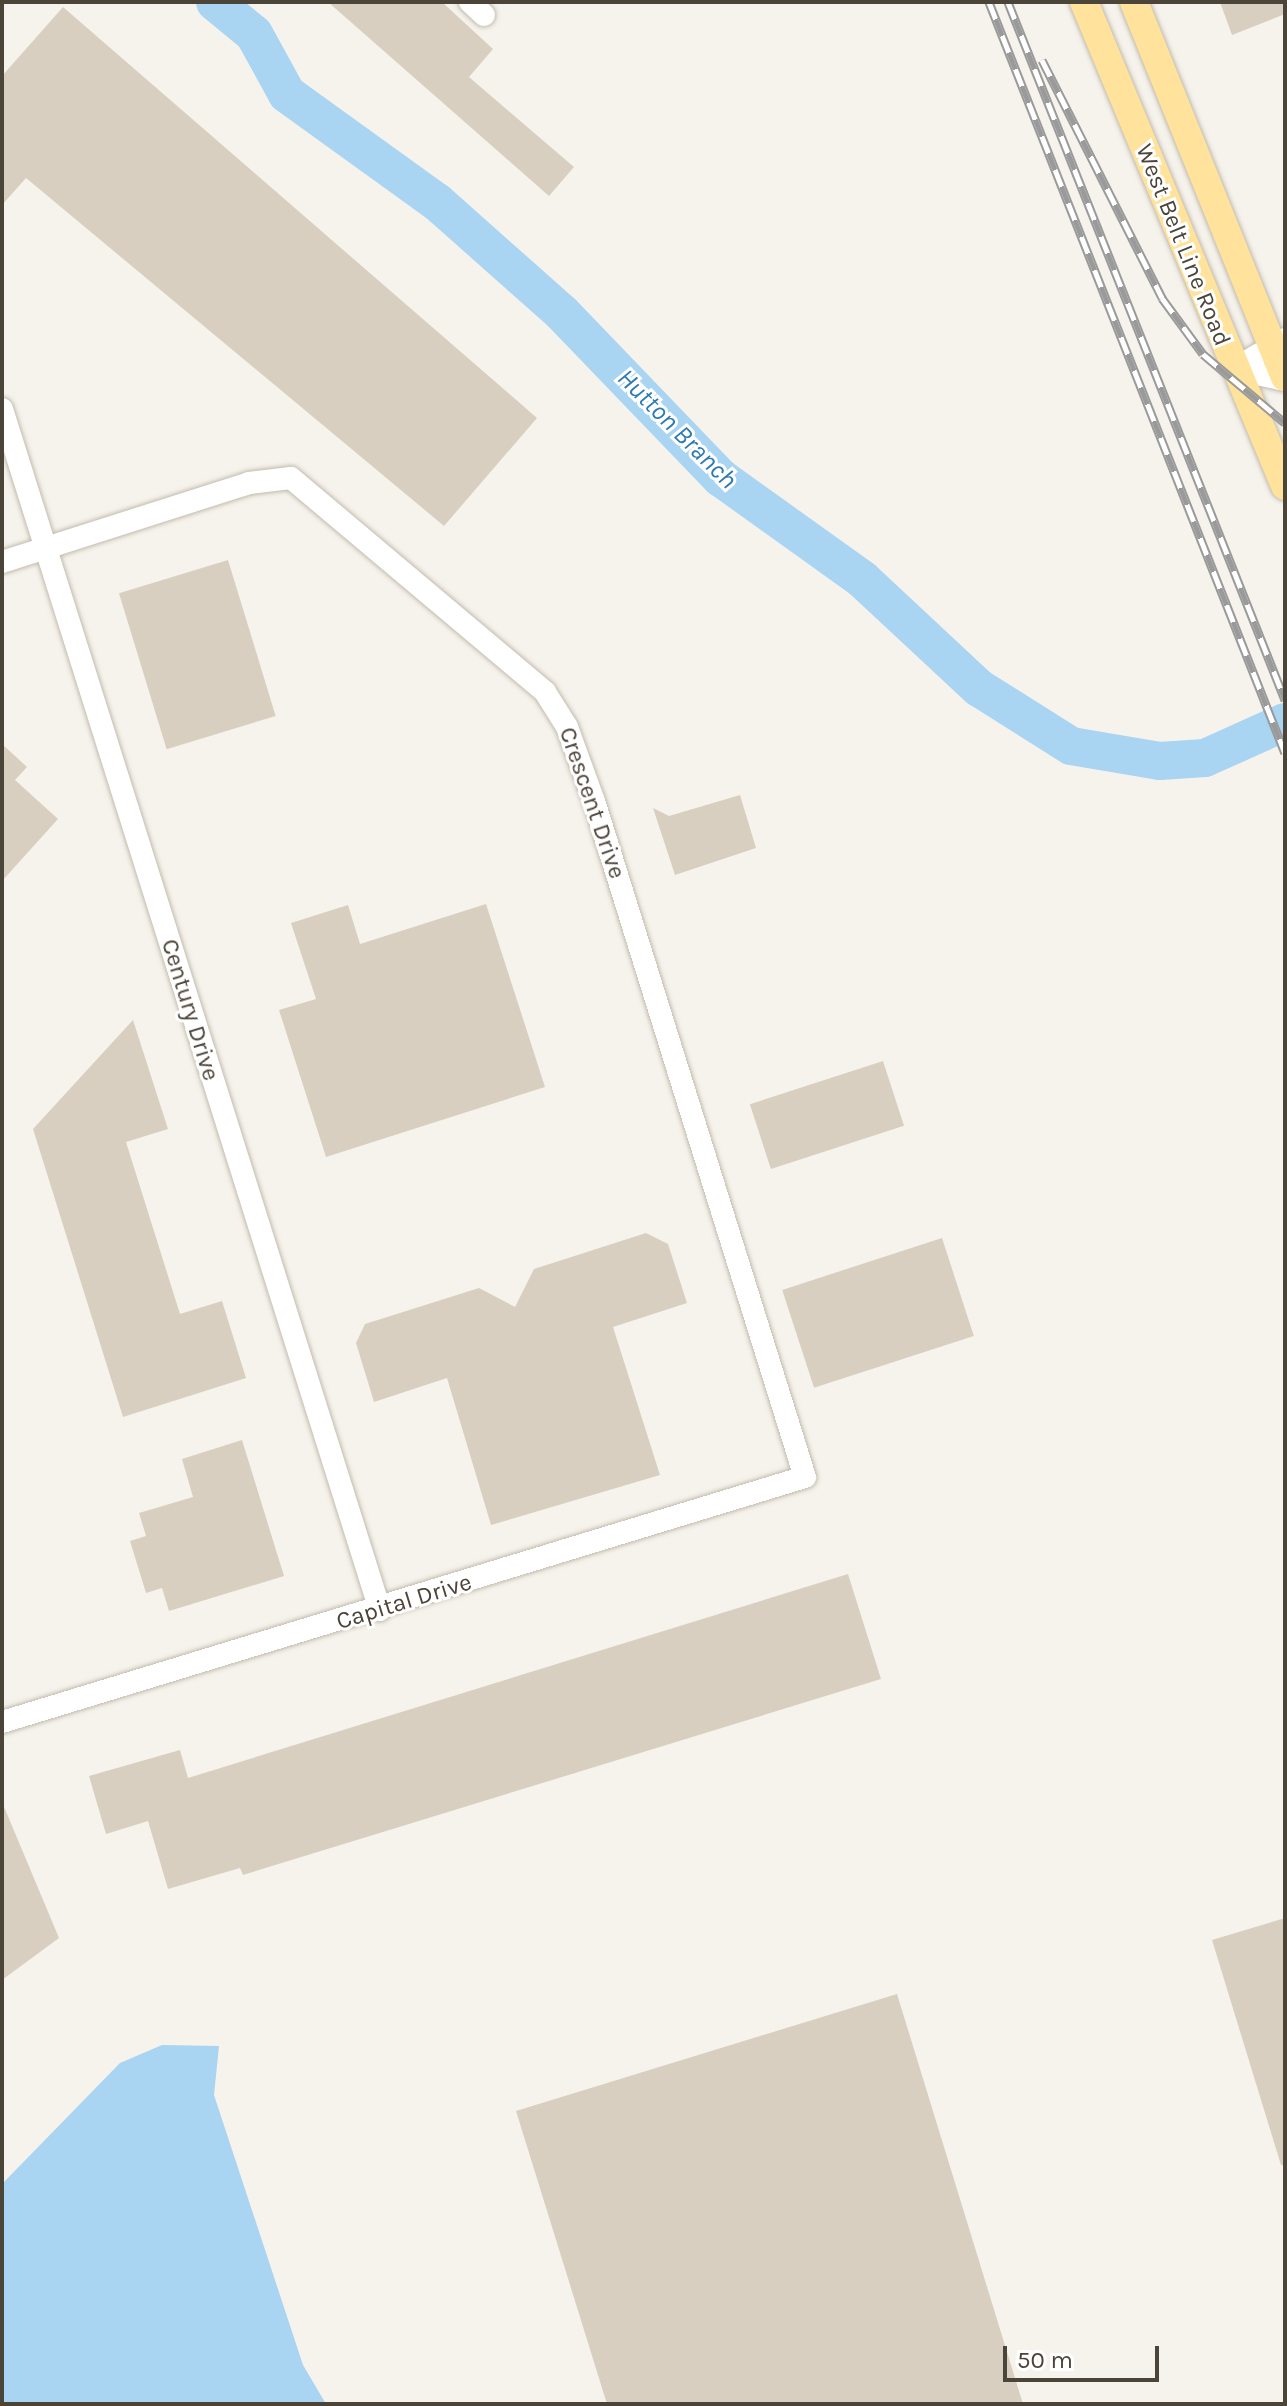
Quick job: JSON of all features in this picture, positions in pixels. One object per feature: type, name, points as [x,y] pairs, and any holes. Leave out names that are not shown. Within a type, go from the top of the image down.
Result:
[{"type":"main road","name":"West Belt Line Road","points":[[1084,2],[1285,486]]},
{"type":"main road","name":"West Belt Line Road","points":[[1134,2],[1278,342],[1285,378]]},
{"type":"street","points":[[1234,369],[1278,342]]},
{"type":"street","points":[[1234,369],[1285,378]]},
{"type":"street","name":"Century Drive","points":[[2,409],[380,1610]]},
{"type":"street","name":"Crescent Drive","points":[[2,562],[249,483],[291,478],[558,707],[594,801],[805,1477]]},
{"type":"street","name":"Capital Drive","points":[[2,1722],[380,1610],[805,1477]]},
{"type":"water","points":[[162,2045],[219,2046],[214,2095],[303,2365],[326,2404],[2,2404],[2,2184],[120,2063]]},
{"type":"building","points":[[328,2],[442,2],[493,49],[469,77],[574,167],[549,196]]},
{"type":"building","points":[[1220,2],[1285,2],[1285,14],[1232,35]]},
{"type":"building","points":[[63,7],[537,418],[444,526],[26,178],[2,205],[2,76]]},
{"type":"building","points":[[228,560],[276,716],[167,749],[119,593]]},
{"type":"building","points":[[2,744],[27,767],[15,780],[58,819],[2,881]]},
{"type":"building","points":[[740,795],[756,848],[675,875],[653,808],[669,816]]},
{"type":"building","points":[[486,904],[545,1087],[326,1157],[279,1010],[316,999],[291,923],[348,905],[360,944]]},
{"type":"building","points":[[133,1020],[168,1129],[126,1142],[180,1314],[222,1301],[246,1378],[123,1417],[33,1129]]},
{"type":"building","points":[[883,1061],[904,1126],[771,1169],[750,1104]]},
{"type":"building","points":[[646,1233],[668,1244],[687,1303],[613,1327],[660,1475],[491,1525],[447,1378],[374,1402],[356,1343],[365,1324],[479,1288],[515,1307],[534,1269]]},
{"type":"building","points":[[942,1238],[974,1336],[814,1388],[782,1290]]},
{"type":"building","points":[[242,1440],[284,1576],[169,1611],[162,1588],[146,1593],[130,1541],[146,1536],[139,1513],[193,1497],[182,1459]]},
{"type":"building","points":[[848,1574],[881,1679],[243,1875],[240,1868],[168,1889],[148,1821],[106,1834],[89,1776],[180,1750],[188,1778]]},
{"type":"building","points":[[2,1802],[59,1938],[2,1980]]},
{"type":"building","points":[[1285,1918],[1285,2165],[1281,2165],[1212,1940]]},
{"type":"building","points":[[897,1994],[1023,2404],[607,2404],[516,2111]]},
{"type":"waterway","name":"Hutton Branch","points":[[215,2],[254,34],[287,94],[437,202],[562,313],[721,478],[862,579],[979,688],[1071,746],[1160,761],[1205,758],[1285,722]]},
{"type":"railway","points":[[989,2],[1285,753]]},
{"type":"railway","points":[[1008,2],[1285,700]]},
{"type":"railway","points":[[1042,60],[1162,298],[1203,354],[1285,423]]}]
